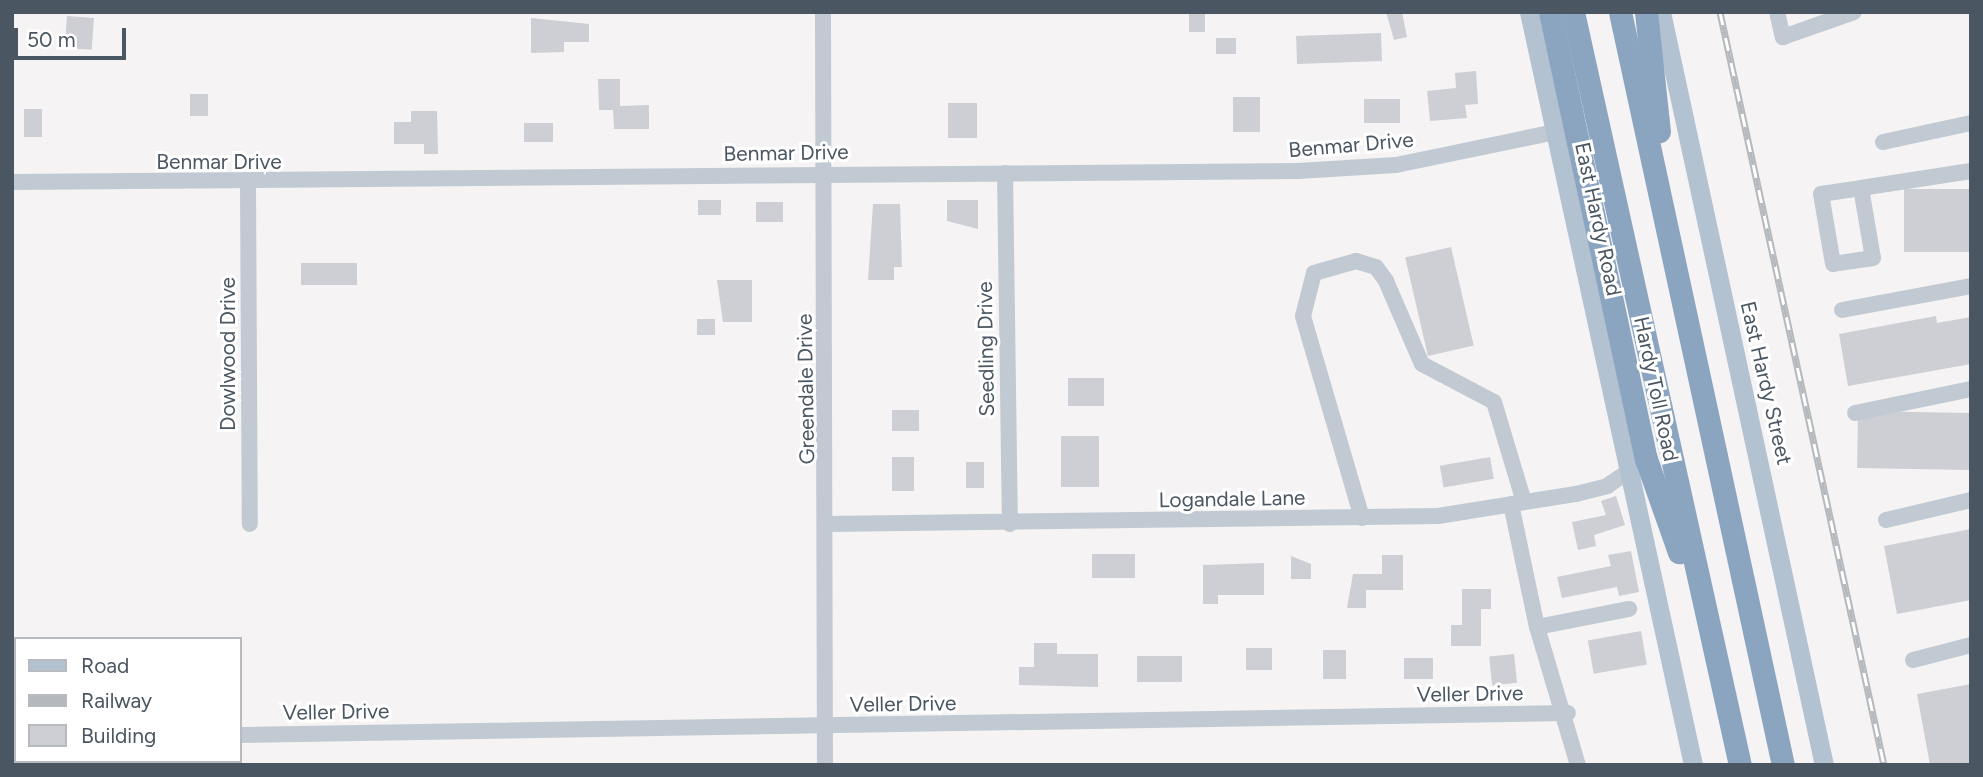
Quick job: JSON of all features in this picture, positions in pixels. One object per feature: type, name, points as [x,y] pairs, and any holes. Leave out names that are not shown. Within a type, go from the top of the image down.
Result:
[{"type":"highway","points":[[1550,12],[1647,459],[1712,647]]},
{"type":"highway","name":"Hardy Toll Road","points":[[1573,12],[1740,765]]},
{"type":"highway","points":[[1620,12],[1783,765]]},
{"type":"highway","points":[[1646,12],[1668,232]]},
{"type":"main road","name":"East Hardy Road","points":[[1529,12],[1693,765]]},
{"type":"main road","name":"East Hardy Street","points":[[1661,12],[1824,765]]},
{"type":"street","name":"Greendale Drive","points":[[823,12],[829,524],[825,765]]},
{"type":"street","points":[[1777,12],[1783,37],[1854,12]]},
{"type":"street","points":[[1883,142],[1971,123]]},
{"type":"street","name":"Benmar Drive","points":[[12,181],[248,184],[825,172],[1347,170],[1556,132]]},
{"type":"street","points":[[1861,188],[1873,258],[1833,264],[1821,194],[1971,171]]},
{"type":"street","name":"Seedling Drive","points":[[1005,173],[1010,524]]},
{"type":"street","name":"Dowlwood Drive","points":[[248,184],[250,523]]},
{"type":"street","points":[[1362,517],[1303,316],[1314,273],[1356,261],[1376,267],[1386,281],[1422,365],[1494,402],[1517,503],[1537,627],[1568,713],[1578,765]]},
{"type":"street","points":[[1842,310],[1971,286]]},
{"type":"street","points":[[1855,413],[1971,389]]},
{"type":"street","name":"Logandale Lane","points":[[829,524],[1010,524],[1438,516],[1607,486],[1629,471]]},
{"type":"street","points":[[1886,520],[1971,500]]},
{"type":"street","points":[[1537,627],[1629,609]]},
{"type":"street","points":[[1913,660],[1971,645]]},
{"type":"street","name":"Veller Drive","points":[[242,735],[1568,713]]},
{"type":"building","points":[[1189,12],[1205,12],[1205,32],[1189,32]]},
{"type":"building","points":[[1386,12],[1402,12],[1407,37],[1394,40]]},
{"type":"building","points":[[67,16],[94,18],[92,50],[65,48]]},
{"type":"building","points":[[531,18],[589,24],[589,42],[564,42],[564,52],[531,53]]},
{"type":"building","points":[[1381,33],[1382,61],[1297,64],[1296,36]]},
{"type":"building","points":[[1216,38],[1236,38],[1236,54],[1216,54]]},
{"type":"building","points":[[1476,71],[1478,104],[1465,105],[1467,118],[1430,121],[1427,91],[1456,88],[1455,73]]},
{"type":"building","points":[[598,79],[620,79],[620,106],[649,105],[649,129],[614,129],[613,110],[599,110]]},
{"type":"building","points":[[190,94],[208,94],[208,116],[190,116]]},
{"type":"building","points":[[1233,97],[1260,97],[1260,132],[1233,132]]},
{"type":"building","points":[[1364,99],[1400,99],[1400,123],[1364,123]]},
{"type":"building","points":[[948,103],[977,103],[977,138],[948,138]]},
{"type":"building","points":[[24,109],[42,109],[42,137],[24,137]]},
{"type":"building","points":[[411,111],[437,111],[438,154],[424,154],[424,144],[394,144],[394,122],[411,122]]},
{"type":"building","points":[[524,123],[553,123],[553,142],[524,142]]},
{"type":"building","points":[[1904,189],[1971,189],[1971,252],[1904,252]]},
{"type":"building","points":[[698,200],[721,200],[721,215],[698,215]]},
{"type":"building","points":[[947,200],[978,200],[978,229],[947,221]]},
{"type":"building","points":[[756,202],[783,202],[783,222],[756,222]]},
{"type":"building","points":[[873,204],[900,204],[902,267],[894,267],[894,280],[868,280]]},
{"type":"building","points":[[1451,247],[1474,345],[1428,356],[1405,258]]},
{"type":"building","points":[[301,263],[357,263],[357,285],[301,285]]},
{"type":"building","points":[[717,280],[752,280],[752,322],[723,322]]},
{"type":"building","points":[[1936,316],[1937,323],[1971,317],[1971,364],[1848,386],[1839,334]]},
{"type":"building","points":[[697,319],[715,319],[715,335],[697,335]]},
{"type":"building","points":[[1068,378],[1104,378],[1104,406],[1068,406]]},
{"type":"building","points":[[892,410],[919,410],[919,431],[892,431]]},
{"type":"building","points":[[1858,411],[1971,413],[1970,470],[1857,468]]},
{"type":"building","points":[[1061,436],[1099,436],[1099,487],[1061,487]]},
{"type":"building","points":[[892,457],[914,457],[914,491],[892,491]]},
{"type":"building","points":[[1490,457],[1494,479],[1444,488],[1440,466]]},
{"type":"building","points":[[966,462],[984,462],[984,488],[966,488]]},
{"type":"building","points":[[1616,496],[1625,525],[1594,535],[1596,546],[1578,550],[1572,522],[1606,515],[1601,501]]},
{"type":"building","points":[[1971,529],[1971,600],[1897,614],[1884,546]]},
{"type":"building","points":[[1631,551],[1639,592],[1619,596],[1617,587],[1562,598],[1557,577],[1611,566],[1608,555]]},
{"type":"building","points":[[1092,554],[1135,554],[1135,578],[1092,578]]},
{"type":"building","points":[[1382,555],[1403,555],[1403,590],[1366,590],[1366,608],[1347,608],[1353,574],[1382,574]]},
{"type":"building","points":[[1291,556],[1311,564],[1311,579],[1291,579]]},
{"type":"building","points":[[1264,563],[1264,595],[1218,595],[1218,604],[1203,604],[1203,565]]},
{"type":"building","points":[[1462,589],[1491,589],[1491,609],[1481,609],[1481,646],[1451,646],[1451,625],[1462,625]]},
{"type":"building","points":[[1641,631],[1647,664],[1594,674],[1588,640]]},
{"type":"building","points":[[1034,643],[1057,643],[1057,654],[1098,654],[1098,687],[1019,685],[1019,667],[1034,667]]},
{"type":"building","points":[[1246,648],[1272,648],[1272,670],[1246,670]]},
{"type":"building","points":[[1323,650],[1346,650],[1346,679],[1323,679]]},
{"type":"building","points":[[1514,654],[1517,683],[1492,685],[1489,657]]},
{"type":"building","points":[[1137,656],[1182,656],[1182,682],[1137,682]]},
{"type":"building","points":[[1404,658],[1433,658],[1433,679],[1404,679]]},
{"type":"building","points":[[1971,684],[1971,765],[1930,765],[1917,694]]},
{"type":"railway","points":[[1720,12],[1884,765]]}]
